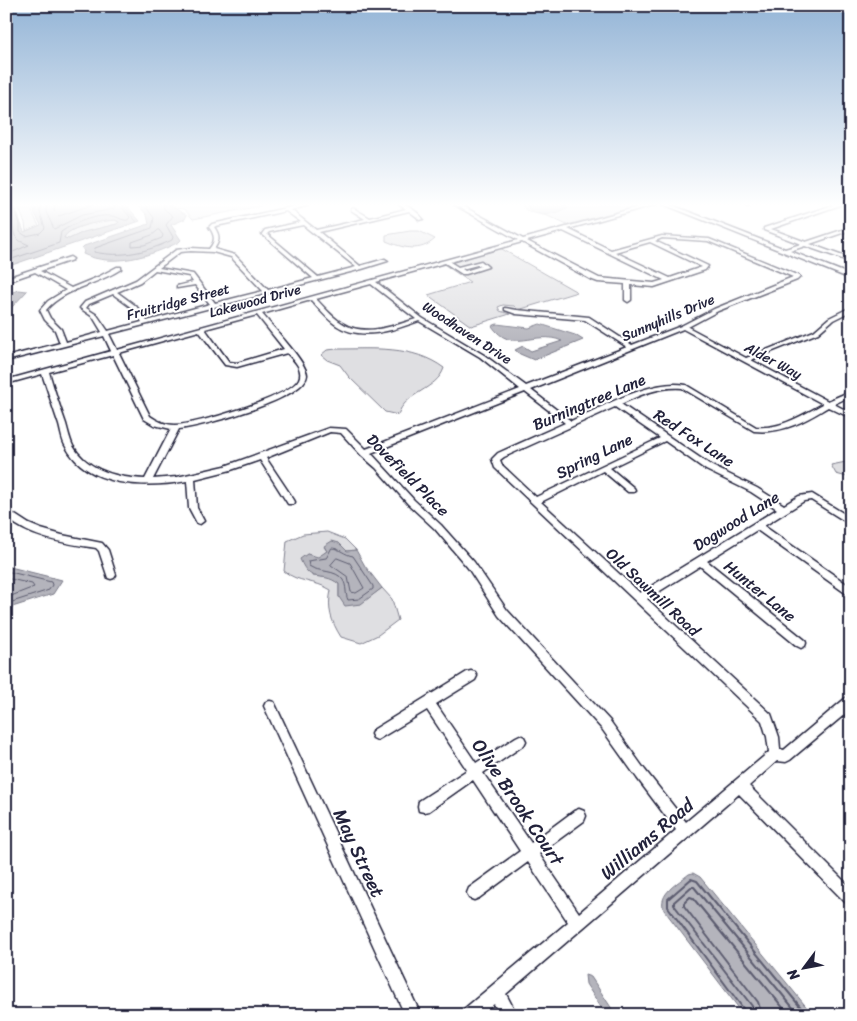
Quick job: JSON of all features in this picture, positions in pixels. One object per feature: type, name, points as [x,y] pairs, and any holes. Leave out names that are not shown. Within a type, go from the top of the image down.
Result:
[{"type":"street","points":[[177,252],[138,281],[87,303],[83,308],[94,316],[106,334],[151,422],[176,427],[204,422],[279,397],[294,389],[302,380],[303,371],[300,364],[258,313]]},
{"type":"street","points":[[212,252],[233,256],[267,292]]},
{"type":"street","points":[[285,252],[317,279]]},
{"type":"street","points":[[340,252],[360,268]]},
{"type":"street","name":"Lakewood Drive","points":[[6,382],[483,252]]},
{"type":"street","points":[[542,252],[592,278],[654,285],[703,269],[705,266],[674,252]]},
{"type":"street","points":[[610,252],[669,280]]},
{"type":"street","name":"Sunnyhills Drive","points":[[364,453],[683,327],[716,310],[795,279],[797,276],[739,252]]},
{"type":"street","points":[[787,252],[851,278]]},
{"type":"street","points":[[826,252],[851,261]]},
{"type":"street","points":[[6,280],[70,259]]},
{"type":"street","name":"Fruitridge Street","points":[[6,359],[385,261]]},
{"type":"street","points":[[446,262],[458,269]]},
{"type":"street","points":[[64,344],[58,329],[47,319],[43,310],[48,303],[71,290],[109,276],[119,268]]},
{"type":"street","points":[[156,269],[190,275],[214,306]]},
{"type":"street","points":[[35,270],[71,290]]},
{"type":"street","name":"Woodhaven Drive","points":[[372,282],[420,319],[482,356],[571,424]]},
{"type":"street","points":[[628,282],[628,300]]},
{"type":"street","points":[[179,287],[196,283]]},
{"type":"street","points":[[114,292],[134,307],[146,324]]},
{"type":"street","points":[[312,298],[342,326],[350,330],[387,329],[420,319]]},
{"type":"street","points":[[507,308],[516,312],[587,318],[631,348]]},
{"type":"street","points":[[746,360],[816,332],[831,319],[851,309]]},
{"type":"street","name":"Alder Way","points":[[683,327],[851,416]]},
{"type":"street","points":[[201,329],[227,364],[237,365],[289,350]]},
{"type":"street","name":"Dovefield Place","points":[[45,372],[74,457],[86,467],[123,479],[148,481],[191,478],[223,470],[330,430],[343,431],[379,466],[411,502],[438,527],[470,565],[503,613],[606,725],[640,774],[685,831]]},
{"type":"street","name":"Burningtree Lane","points":[[496,459],[501,455],[639,393],[674,384],[684,386],[754,429],[766,432],[785,427],[827,404]]},
{"type":"street","points":[[827,404],[851,393]]},
{"type":"street","name":"Red Fox Lane","points":[[616,404],[709,468],[754,490],[784,510]]},
{"type":"street","points":[[148,481],[176,427]]},
{"type":"street","name":"Spring Lane","points":[[535,501],[665,438]]},
{"type":"street","points":[[261,456],[291,502]]},
{"type":"street","name":"Old Sawmill Road","points":[[496,459],[498,466],[767,718],[773,737],[775,755]]},
{"type":"street","points":[[604,468],[631,490]]},
{"type":"street","points":[[191,478],[193,508],[200,521]]},
{"type":"street","name":"Dogwood Lane","points":[[639,599],[802,498],[812,497],[851,522]]},
{"type":"street","points":[[6,512],[33,530],[59,538],[99,545],[103,550],[111,575]]},
{"type":"street","points":[[757,526],[851,594]]},
{"type":"street","name":"Hunter Lane","points":[[700,561],[801,643]]},
{"type":"street","points":[[376,734],[471,676]]},
{"type":"street","name":"Williams Road","points":[[470,1015],[775,755],[786,756],[851,701]]},
{"type":"street","name":"Olive Brook Court","points":[[428,702],[577,923]]},
{"type":"street","name":"May Street","points":[[270,706],[413,1015]]},
{"type":"street","points":[[424,806],[520,742]]},
{"type":"street","points":[[739,785],[851,898]]},
{"type":"street","points":[[474,893],[579,816]]},
{"type":"street","points":[[496,992],[509,1015]]},
{"type":"shaded area","points":[[486,252],[506,252],[577,292],[518,310],[514,306],[503,305],[498,307],[500,311],[510,314],[471,326],[428,295],[470,282],[442,263]]},
{"type":"shaded area","points":[[379,349],[406,352],[419,355],[444,368],[435,381],[407,401],[398,415],[385,412],[349,377],[340,365],[327,360],[321,355],[327,350]]},
{"type":"shaded area","points":[[851,461],[851,478],[836,474],[831,465]]},
{"type":"shaded area","points":[[327,532],[345,539],[356,550],[347,551],[339,543],[324,547],[327,551],[318,558],[307,554],[312,576],[331,578],[339,584],[339,597],[361,603],[382,588],[392,599],[398,620],[378,635],[361,643],[341,637],[332,620],[330,609],[331,590],[319,584],[295,578],[284,571],[287,541],[303,534]]},
{"type":"water","points":[[6,252],[51,252],[6,267]]},
{"type":"water","points":[[84,252],[157,252],[132,259],[119,260],[95,258],[83,254]]},
{"type":"water","points":[[19,290],[27,291],[11,308],[6,319],[6,294]]},
{"type":"water","points":[[497,324],[529,328],[540,324],[575,335],[583,340],[534,360],[515,350],[523,346],[531,351],[562,341],[552,338],[508,339],[492,326]]},
{"type":"water","points":[[332,541],[339,543],[347,551],[356,550],[365,566],[382,588],[361,604],[345,606],[339,597],[339,584],[327,578],[312,575],[304,567],[300,559],[307,554],[318,557],[327,551],[324,546]]},
{"type":"water","points":[[6,566],[62,580],[53,594],[6,609]]},
{"type":"water","points":[[693,873],[700,877],[813,1015],[744,1015],[664,910],[663,899],[666,894],[679,881]]},
{"type":"water","points":[[585,975],[591,977],[616,1015],[606,1015],[586,984]]}]
